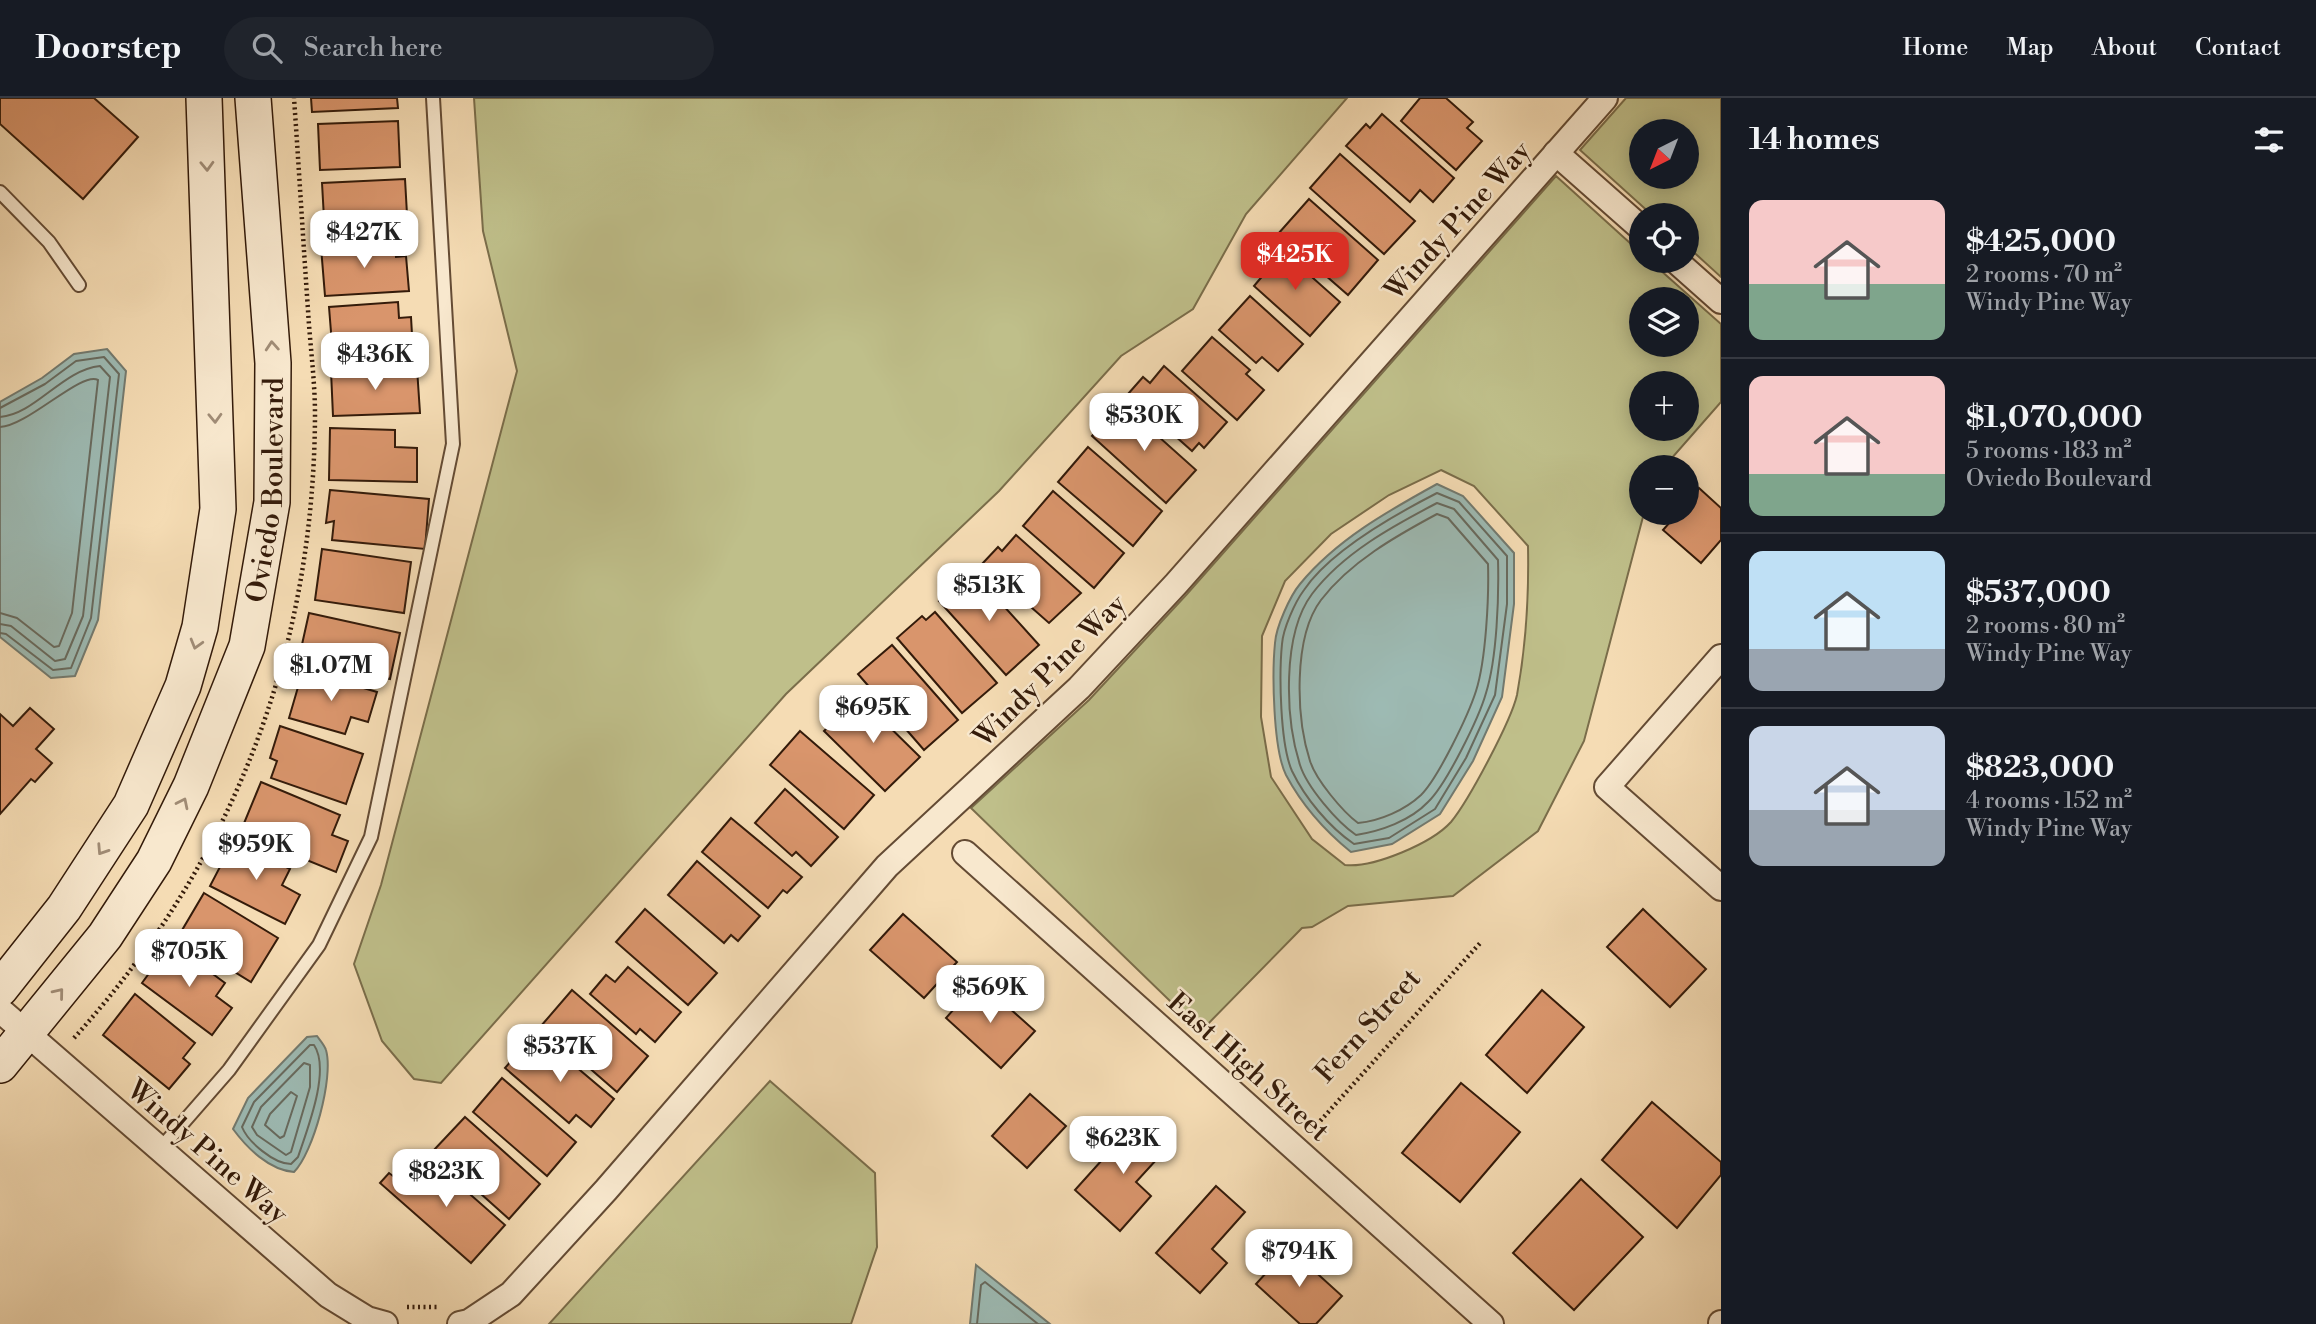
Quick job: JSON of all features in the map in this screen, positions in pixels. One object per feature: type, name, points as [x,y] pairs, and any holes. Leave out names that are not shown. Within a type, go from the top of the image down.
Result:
[{"type":"street","name":"Oviedo Boulevard","points":[[0,989],[64,908],[131,804],[183,686],[200,627],[218,509],[204,98]]},
{"type":"street","name":"Oviedo Boulevard","points":[[0,1065],[105,936],[154,861],[191,786],[247,646],[272,502],[273,363],[253,98]]},
{"type":"street","name":"Windy Pine Way","points":[[455,1314],[469,1322],[511,1294],[606,1190],[887,866],[1079,688],[1605,98]]},
{"type":"street","points":[[1556,153],[1629,218]]},
{"type":"street","points":[[1690,273],[1721,301]]},
{"type":"street","points":[[1721,657],[1607,788],[1721,888]]},
{"type":"street","name":"East High Street","points":[[965,853],[1491,1324]]},
{"type":"street","name":"Windy Pine Way","points":[[0,1010],[328,1295],[367,1319],[392,1315]]},
{"type":"lane","points":[[162,1148],[229,1070],[319,945],[371,837],[453,444],[433,98]]},
{"type":"lane","points":[[0,191],[49,242],[79,285]]},
{"type":"path","points":[[85,1047],[74,1038],[145,952],[185,893],[216,837],[247,770],[279,681],[304,571],[315,415],[294,98]]},
{"type":"path","name":"Fern Street","points":[[1296,1148],[1481,942]]},
{"type":"path","points":[[392,1315],[439,1307],[455,1314]]},
{"type":"green space","points":[[474,98],[1347,98],[1246,214],[1193,309],[1121,356],[999,491],[786,694],[441,1083],[414,1079],[382,1041],[354,964],[381,885],[517,371],[483,231]]},
{"type":"green space","points":[[1626,98],[1721,98],[1721,277],[1699,257],[1699,203],[1639,203],[1580,150]]},
{"type":"green space","points":[[1556,176],[1629,242],[1629,273],[1664,273],[1679,287],[1629,287],[1629,357],[1699,357],[1699,304],[1721,324],[1721,402],[1699,427],[1699,371],[1629,371],[1629,441],[1687,441],[1675,455],[1629,455],[1629,525],[1641,525],[1584,741],[1538,831],[1453,896],[1348,906],[1312,927],[1302,928],[1201,1031],[971,808],[1089,700],[1187,594]],"holes":[[[1441,470],[1474,486],[1528,546],[1523,658],[1517,695],[1498,741],[1451,822],[1417,846],[1371,862],[1345,865],[1312,839],[1271,777],[1261,717],[1262,636],[1285,581],[1331,534],[1389,495]]]},
{"type":"green space","points":[[770,1081],[875,1173],[877,1247],[851,1324],[549,1324]]},
{"type":"water","points":[[107,349],[126,371],[98,620],[75,676],[51,678],[0,637],[0,402],[42,378],[74,354]]},
{"type":"water","points":[[1437,484],[1463,496],[1514,553],[1514,604],[1502,697],[1473,761],[1440,814],[1392,844],[1351,852],[1323,826],[1286,775],[1278,748],[1274,710],[1276,636],[1292,596],[1314,568],[1346,540]]},
{"type":"water","points":[[317,1036],[325,1048],[328,1063],[324,1096],[315,1132],[294,1172],[267,1163],[233,1129],[248,1098],[307,1037]]},
{"type":"water","points":[[976,1265],[1050,1324],[970,1324]]},
{"type":"building","points":[[0,98],[94,98],[138,137],[83,199],[0,124]]},
{"type":"building","points":[[311,98],[397,98],[398,108],[312,112]]},
{"type":"building","points":[[1420,98],[1446,98],[1473,122],[1467,128],[1482,141],[1456,170],[1401,121]]},
{"type":"building","points":[[1382,114],[1454,178],[1433,202],[1420,190],[1410,202],[1346,146],[1366,124],[1370,128]]},
{"type":"building","points":[[398,121],[400,167],[320,170],[318,124]]},
{"type":"building","points":[[1340,154],[1415,221],[1384,254],[1310,188]]},
{"type":"building","points":[[405,179],[408,232],[325,236],[322,183]]},
{"type":"building","points":[[1309,199],[1378,260],[1348,295],[1278,234]]},
{"type":"building","points":[[395,242],[396,257],[406,256],[409,291],[325,296],[321,247]]},
{"type":"building","points":[[1277,246],[1340,302],[1310,336],[1254,286],[1265,273],[1258,267]]},
{"type":"building","points":[[1250,296],[1303,344],[1278,371],[1262,357],[1256,363],[1219,330]]},
{"type":"building","points":[[398,302],[399,318],[411,317],[413,352],[333,357],[329,307]]},
{"type":"building","points":[[1212,337],[1250,370],[1246,374],[1264,390],[1237,420],[1182,371]]},
{"type":"building","points":[[1164,366],[1227,422],[1204,448],[1199,443],[1192,451],[1128,394],[1143,377],[1150,383]]},
{"type":"building","points":[[417,368],[420,413],[333,416],[331,371]]},
{"type":"building","points":[[1121,403],[1196,470],[1166,503],[1092,436]]},
{"type":"building","points":[[330,428],[395,430],[395,447],[417,448],[417,482],[329,480]]},
{"type":"building","points":[[1088,447],[1162,511],[1133,546],[1058,482]]},
{"type":"building","points":[[1699,488],[1721,508],[1721,540],[1701,563],[1663,530],[1667,525],[1699,525]]},
{"type":"building","points":[[330,490],[429,499],[425,549],[332,540],[334,521],[326,523]]},
{"type":"building","points":[[1053,491],[1124,553],[1094,588],[1023,526]]},
{"type":"building","points":[[1016,535],[1081,593],[1049,623],[982,564],[998,547],[1002,551]]},
{"type":"building","points":[[322,549],[411,562],[404,613],[315,600]]},
{"type":"building","points":[[972,571],[1039,645],[1006,675],[939,601]]},
{"type":"building","points":[[935,612],[997,683],[962,713],[897,638],[922,616],[926,620]]},
{"type":"building","points":[[309,613],[400,633],[390,679],[299,658]]},
{"type":"building","points":[[892,645],[958,720],[924,750],[858,674]]},
{"type":"building","points":[[303,670],[377,692],[368,722],[351,717],[345,734],[289,718]]},
{"type":"building","points":[[862,700],[920,757],[885,791],[824,731],[842,713],[846,717]]},
{"type":"building","points":[[30,708],[54,729],[36,749],[52,763],[35,782],[31,779],[0,814],[0,714],[13,726]]},
{"type":"building","points":[[280,726],[363,754],[346,804],[271,778],[277,761],[270,758]]},
{"type":"building","points":[[800,731],[874,795],[844,829],[770,765]]},
{"type":"building","points":[[261,782],[340,815],[332,835],[348,841],[336,872],[240,833]]},
{"type":"building","points":[[785,789],[838,837],[811,866],[796,852],[792,856],[755,823]]},
{"type":"building","points":[[731,818],[802,877],[787,893],[783,890],[768,908],[702,852]]},
{"type":"building","points":[[234,840],[290,869],[282,885],[300,895],[285,924],[210,886]]},
{"type":"building","points":[[697,861],[760,916],[738,941],[731,935],[724,943],[668,895]]},
{"type":"building","points":[[204,893],[278,938],[251,982],[178,937]]},
{"type":"building","points":[[645,909],[717,973],[688,1005],[616,942]]},
{"type":"building","points":[[1643,909],[1706,969],[1670,1007],[1607,947]]},
{"type":"building","points":[[903,914],[957,962],[924,998],[870,950]]},
{"type":"building","points":[[171,943],[225,983],[216,996],[232,1008],[212,1035],[142,983]]},
{"type":"building","points":[[628,967],[681,1012],[655,1042],[640,1029],[636,1034],[590,994],[606,975],[615,982]]},
{"type":"building","points":[[979,981],[1035,1031],[1001,1068],[946,1018]]},
{"type":"building","points":[[572,990],[648,1056],[617,1092],[541,1026]]},
{"type":"building","points":[[1542,990],[1584,1027],[1527,1093],[1486,1055]]},
{"type":"building","points":[[135,994],[195,1043],[183,1058],[190,1064],[169,1089],[103,1035]]},
{"type":"building","points":[[542,1038],[614,1099],[591,1127],[576,1115],[569,1123],[505,1068],[523,1047],[530,1053]]},
{"type":"building","points":[[502,1078],[576,1142],[547,1176],[473,1112]]},
{"type":"building","points":[[1461,1083],[1520,1132],[1460,1202],[1402,1153]]},
{"type":"building","points":[[1030,1094],[1066,1126],[1027,1168],[992,1136]]},
{"type":"building","points":[[1652,1102],[1721,1162],[1721,1175],[1677,1228],[1602,1160]]},
{"type":"building","points":[[465,1117],[540,1184],[509,1219],[433,1151]]},
{"type":"building","points":[[1138,1120],[1168,1147],[1136,1182],[1151,1196],[1120,1231],[1075,1190]]},
{"type":"building","points":[[430,1159],[505,1225],[471,1263],[380,1183],[389,1173],[401,1182],[415,1166],[420,1170]]},
{"type":"building","points":[[1581,1179],[1643,1237],[1574,1310],[1513,1253]]},
{"type":"building","points":[[1216,1186],[1245,1212],[1212,1249],[1227,1263],[1200,1293],[1156,1253]]},
{"type":"building","points":[[1289,1248],[1342,1296],[1316,1324],[1300,1324],[1256,1284]]}]
